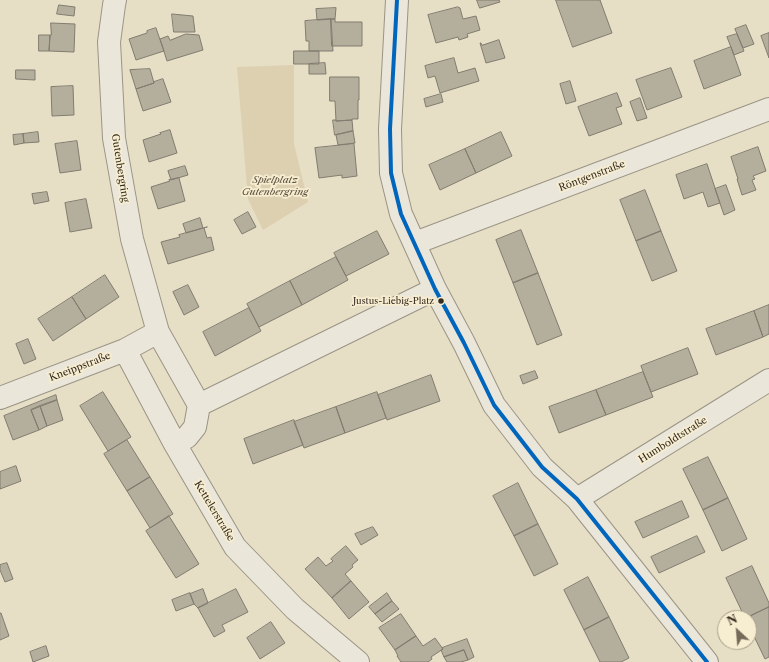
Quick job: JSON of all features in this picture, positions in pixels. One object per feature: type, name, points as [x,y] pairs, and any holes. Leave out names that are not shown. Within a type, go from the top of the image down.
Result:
[{"type":"street","name":"Gutenbergring","points":[[115,0],[109,42],[114,138],[132,239],[158,332]]},
{"type":"street","points":[[397,0],[390,129],[391,173],[401,214],[435,289],[464,343],[494,405],[542,467],[577,499],[707,662]]},
{"type":"street","name":"Röntgenstraße","points":[[415,242],[769,109]]},
{"type":"street","points":[[199,405],[435,289]]},
{"type":"street","name":"Kneippstraße","points":[[0,398],[125,350],[158,332]]},
{"type":"street","points":[[158,332],[199,405],[195,426],[187,437],[175,444]]},
{"type":"street","name":"Kettelerstraße","points":[[125,350],[175,444],[235,547],[295,609],[358,662]]},
{"type":"street","name":"Humboldtstraße","points":[[577,499],[769,380]]},
{"type":"green space","name":"Spielplatz Gutenbergring","points":[[294,65],[294,144],[308,202],[263,230],[248,199],[237,67]]},
{"type":"building","points":[[477,0],[499,0],[500,2],[480,8]]},
{"type":"building","points":[[556,0],[600,0],[612,33],[573,47]]},
{"type":"building","points":[[59,5],[75,7],[74,16],[57,14]]},
{"type":"building","points":[[458,7],[460,8],[463,19],[476,16],[480,30],[467,34],[468,37],[459,40],[458,37],[436,43],[428,15]]},
{"type":"building","points":[[336,8],[335,19],[317,20],[316,9]]},
{"type":"building","points":[[172,14],[193,16],[195,32],[174,32]]},
{"type":"building","points":[[331,19],[333,51],[309,51],[309,41],[306,41],[305,21]]},
{"type":"building","points":[[331,19],[335,19],[335,22],[362,22],[362,46],[332,46]]},
{"type":"building","points":[[51,23],[75,24],[74,52],[49,51]]},
{"type":"building","points":[[746,25],[754,44],[743,48],[735,29]]},
{"type":"building","points":[[156,28],[164,51],[136,60],[129,39],[147,33],[147,31]]},
{"type":"building","points":[[769,33],[769,58],[761,36]]},
{"type":"building","points":[[186,34],[199,35],[203,50],[167,61],[160,39],[168,36],[170,40]]},
{"type":"building","points":[[737,34],[744,51],[734,55],[727,37]]},
{"type":"building","points":[[39,35],[50,35],[49,51],[39,51]]},
{"type":"building","points":[[499,40],[505,58],[486,63],[480,43],[482,45]]},
{"type":"building","points":[[731,47],[741,75],[704,89],[694,61]]},
{"type":"building","points":[[294,51],[319,51],[319,64],[294,64]]},
{"type":"building","points":[[454,58],[458,73],[475,68],[479,81],[440,93],[435,76],[428,78],[425,66]]},
{"type":"building","points":[[325,63],[326,74],[309,74],[309,64]]},
{"type":"building","points":[[671,68],[682,97],[647,110],[636,80]]},
{"type":"building","points":[[150,69],[154,83],[136,89],[130,70]]},
{"type":"building","points":[[16,70],[35,70],[35,80],[16,79]]},
{"type":"building","points":[[330,77],[359,77],[358,119],[336,121],[335,101],[330,101]]},
{"type":"building","points":[[163,79],[171,102],[143,111],[136,89]]},
{"type":"building","points":[[570,81],[576,101],[566,104],[560,84]]},
{"type":"building","points":[[73,86],[74,115],[52,116],[51,87]]},
{"type":"building","points":[[617,93],[622,106],[616,108],[622,124],[589,136],[578,107]]},
{"type":"building","points":[[441,94],[443,102],[426,107],[424,99]]},
{"type":"building","points":[[640,98],[647,118],[637,121],[630,102]]},
{"type":"building","points":[[333,120],[352,120],[353,131],[335,135]]},
{"type":"building","points":[[170,130],[177,153],[149,162],[143,140]]},
{"type":"building","points":[[353,131],[355,143],[338,145],[336,135]]},
{"type":"building","points":[[38,132],[39,142],[24,143],[23,134]]},
{"type":"building","points":[[501,132],[512,156],[476,173],[465,149]]},
{"type":"building","points":[[23,134],[24,143],[14,145],[13,135]]},
{"type":"building","points":[[77,141],[81,170],[60,173],[55,144]]},
{"type":"building","points":[[354,144],[357,176],[342,178],[342,175],[319,178],[315,148]]},
{"type":"building","points":[[758,147],[766,171],[753,176],[755,179],[752,180],[756,190],[742,195],[731,157]]},
{"type":"building","points":[[465,149],[476,173],[440,190],[429,165]]},
{"type":"building","points":[[707,164],[720,203],[708,207],[703,192],[684,199],[676,175]]},
{"type":"building","points":[[185,166],[188,175],[171,180],[168,171]]},
{"type":"building","points":[[179,178],[185,201],[158,209],[151,187]]},
{"type":"building","points":[[726,185],[735,210],[724,215],[715,189]]},
{"type":"building","points":[[645,190],[661,231],[636,241],[620,200]]},
{"type":"building","points":[[47,192],[49,201],[34,204],[32,194]]},
{"type":"building","points":[[86,199],[92,228],[70,232],[65,203]]},
{"type":"building","points":[[248,212],[256,227],[242,234],[234,220]]},
{"type":"building","points":[[200,218],[203,228],[186,233],[183,224]]},
{"type":"building","points":[[207,227],[204,228],[207,238],[211,237],[214,250],[168,264],[161,242]]},
{"type":"building","points":[[521,230],[538,273],[513,283],[496,240]]},
{"type":"building","points":[[377,231],[389,254],[346,276],[334,253]]},
{"type":"building","points":[[661,231],[677,271],[652,281],[636,241]]},
{"type":"building","points":[[336,257],[348,280],[302,305],[290,281]]},
{"type":"building","points":[[538,273],[562,335],[537,345],[513,283]]},
{"type":"building","points":[[105,275],[119,297],[86,319],[72,297]]},
{"type":"building","points":[[290,281],[302,305],[259,327],[247,304]]},
{"type":"building","points":[[188,285],[199,307],[184,315],[173,292]]},
{"type":"building","points":[[72,297],[86,319],[53,341],[38,319]]},
{"type":"building","points":[[769,305],[769,334],[763,337],[754,311]]},
{"type":"building","points":[[249,308],[261,331],[215,356],[203,332]]},
{"type":"building","points":[[754,311],[763,337],[716,355],[706,329]]},
{"type":"building","points":[[28,339],[36,359],[24,364],[16,344]]},
{"type":"building","points":[[688,348],[698,374],[651,392],[641,366]]},
{"type":"building","points":[[535,371],[538,378],[523,384],[520,376]]},
{"type":"building","points":[[643,372],[653,397],[606,415],[596,390]]},
{"type":"building","points":[[431,375],[440,401],[387,420],[378,395]]},
{"type":"building","points":[[596,390],[606,415],[559,433],[549,407]]},
{"type":"building","points":[[103,392],[131,437],[108,451],[80,406]]},
{"type":"building","points":[[377,392],[386,418],[345,433],[336,407]]},
{"type":"building","points":[[56,395],[57,400],[31,410],[39,430],[13,440],[4,416]]},
{"type":"building","points":[[57,400],[63,420],[47,426],[40,406]]},
{"type":"building","points":[[40,406],[47,426],[39,430],[31,410]]},
{"type":"building","points":[[336,407],[345,433],[304,448],[294,422]]},
{"type":"building","points":[[294,420],[303,445],[253,464],[244,439]]},
{"type":"building","points":[[127,440],[150,477],[127,491],[104,454]]},
{"type":"building","points":[[708,457],[728,498],[703,510],[683,469]]},
{"type":"building","points":[[16,466],[21,481],[0,489],[0,472]]},
{"type":"building","points":[[150,477],[173,514],[150,528],[127,491]]},
{"type":"building","points":[[518,483],[538,524],[514,536],[493,496]]},
{"type":"building","points":[[728,498],[747,539],[722,551],[703,510]]},
{"type":"building","points":[[682,501],[689,517],[643,538],[635,522]]},
{"type":"building","points":[[169,516],[199,564],[176,578],[146,531]]},
{"type":"building","points":[[538,524],[558,564],[534,576],[514,536]]},
{"type":"building","points":[[373,527],[378,535],[361,545],[355,534]]},
{"type":"building","points":[[697,536],[705,552],[659,573],[651,557]]},
{"type":"building","points":[[346,546],[358,560],[345,574],[351,581],[332,598],[305,569],[318,557],[326,566],[333,561],[331,559]]},
{"type":"building","points":[[7,563],[13,579],[5,582],[0,570],[0,565]]},
{"type":"building","points":[[752,566],[769,603],[769,607],[757,612],[757,610],[741,610],[726,578]]},
{"type":"building","points":[[588,577],[609,617],[584,630],[564,590]]},
{"type":"building","points":[[351,581],[369,602],[349,619],[332,598]]},
{"type":"building","points":[[203,589],[208,603],[198,608],[194,604],[190,594]]},
{"type":"building","points":[[236,589],[248,612],[222,625],[225,631],[214,637],[198,608]]},
{"type":"building","points":[[190,593],[194,604],[176,611],[172,600]]},
{"type":"building","points":[[387,593],[392,601],[375,614],[369,607]]},
{"type":"building","points":[[392,601],[399,609],[382,622],[375,614]]},
{"type":"building","points":[[769,607],[769,657],[765,659],[757,642],[757,613]]},
{"type":"building","points":[[0,613],[9,636],[0,640]]},
{"type":"building","points":[[401,614],[416,636],[395,650],[379,628]]},
{"type":"building","points":[[609,617],[629,658],[621,662],[600,662],[584,630]]},
{"type":"building","points":[[271,622],[285,643],[260,659],[247,638]]},
{"type":"building","points":[[416,636],[423,646],[435,638],[443,649],[431,657],[432,659],[428,662],[401,662],[395,650]]},
{"type":"building","points":[[467,639],[474,657],[468,660],[464,650],[444,657],[441,650],[443,649],[442,648]]},
{"type":"building","points":[[46,646],[49,656],[33,662],[30,652]]},
{"type":"building","points":[[464,650],[468,660],[461,662],[447,662],[444,657]]},
{"type":"transit line","points":[[397,0],[390,129],[391,173],[401,214],[435,289],[464,343],[494,405],[542,467],[577,499],[707,662]]},
{"type":"place","name":"Justus-Liebig-Platz","points":[[441,301]]}]
